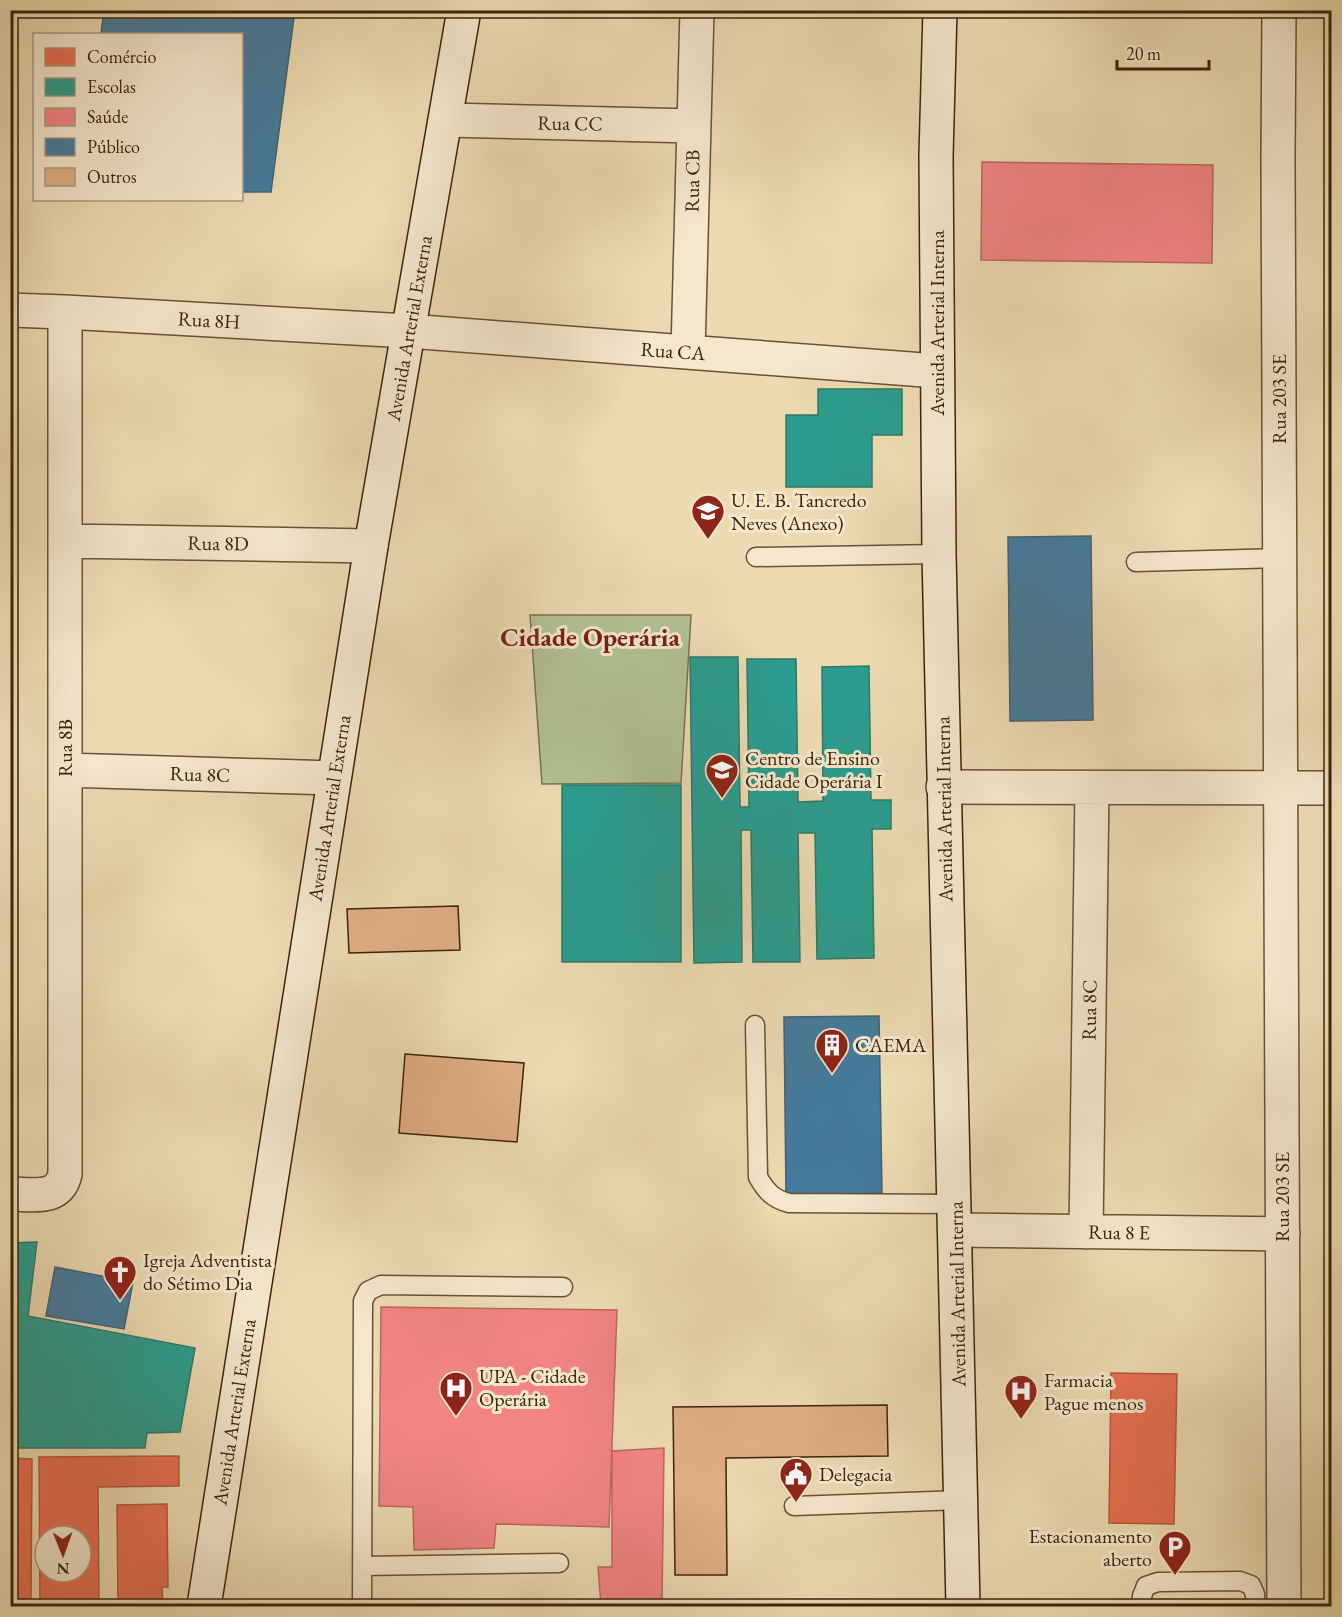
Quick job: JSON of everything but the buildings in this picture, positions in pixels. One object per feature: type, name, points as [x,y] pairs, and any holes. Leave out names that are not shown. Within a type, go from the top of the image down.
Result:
[{"type":"street","name":"Avenida Arterial Externa","points":[[204,1606],[371,546],[464,10]]},
{"type":"street","name":"Rua CB","points":[[688,352],[697,10]]},
{"type":"street","name":"Avenida Arterial Interna","points":[[940,10],[936,156],[939,554],[963,1606]]},
{"type":"street","name":"Rua 203 SE","points":[[1279,10],[1284,1606]]},
{"type":"street","name":"Rua CC","points":[[446,120],[693,126]]},
{"type":"street","name":"Rua 8H","points":[[10,310],[408,331]]},
{"type":"street","name":"Rua 8B","points":[[10,1194],[48,1194],[63,1185],[65,1174],[65,312]]},
{"type":"street","name":"Rua CA","points":[[408,331],[937,371]]},
{"type":"street","name":"Rua 8D","points":[[65,541],[371,546]]},
{"type":"street","name":"Rua 8C","points":[[65,770],[334,778]]},
{"type":"street","points":[[944,787],[1332,788]]},
{"type":"street","name":"Rua 8C","points":[[1086,1232],[1092,788]]},
{"type":"street","name":"Rua 8 E","points":[[955,1217],[1086,1232],[1283,1234]]},
{"type":"lane","points":[[756,557],[939,554]]},
{"type":"lane","points":[[1136,562],[1279,558]]},
{"type":"lane","points":[[755,1025],[758,1178],[765,1190],[778,1200],[789,1203],[955,1217]]},
{"type":"lane","points":[[362,1606],[363,1301],[368,1291],[381,1286],[563,1287]]},
{"type":"lane","points":[[794,1506],[961,1500]]},
{"type":"lane","points":[[362,1566],[559,1563]]},
{"type":"lane","points":[[1141,1606],[1146,1586],[1158,1582],[1240,1581],[1251,1585],[1255,1594],[1255,1606]]},
{"type":"green space","points":[[530,615],[691,615],[681,783],[542,784]]},
{"type":"place","name":"U. E. B. Tancredo Neves (Anexo)","points":[[708,540]]},
{"type":"place","name":"Centro de Ensino Cidade Operária I","points":[[722,799]]},
{"type":"place","name":"CAEMA","points":[[832,1074]]},
{"type":"place","name":"Igreja Adventista do Sétimo Dia","points":[[120,1301]]},
{"type":"place","name":"UPA - Cidade Operária","points":[[456,1417]]},
{"type":"place","name":"Farmacia Pague menos","points":[[1021,1420]]},
{"type":"place","name":"Delegacia","points":[[796,1503]]},
{"type":"place","name":"Estacionamento aberto","points":[[1175,1576]]},
{"type":"district","name":"Cidade Operária","points":[[590,637]]}]
